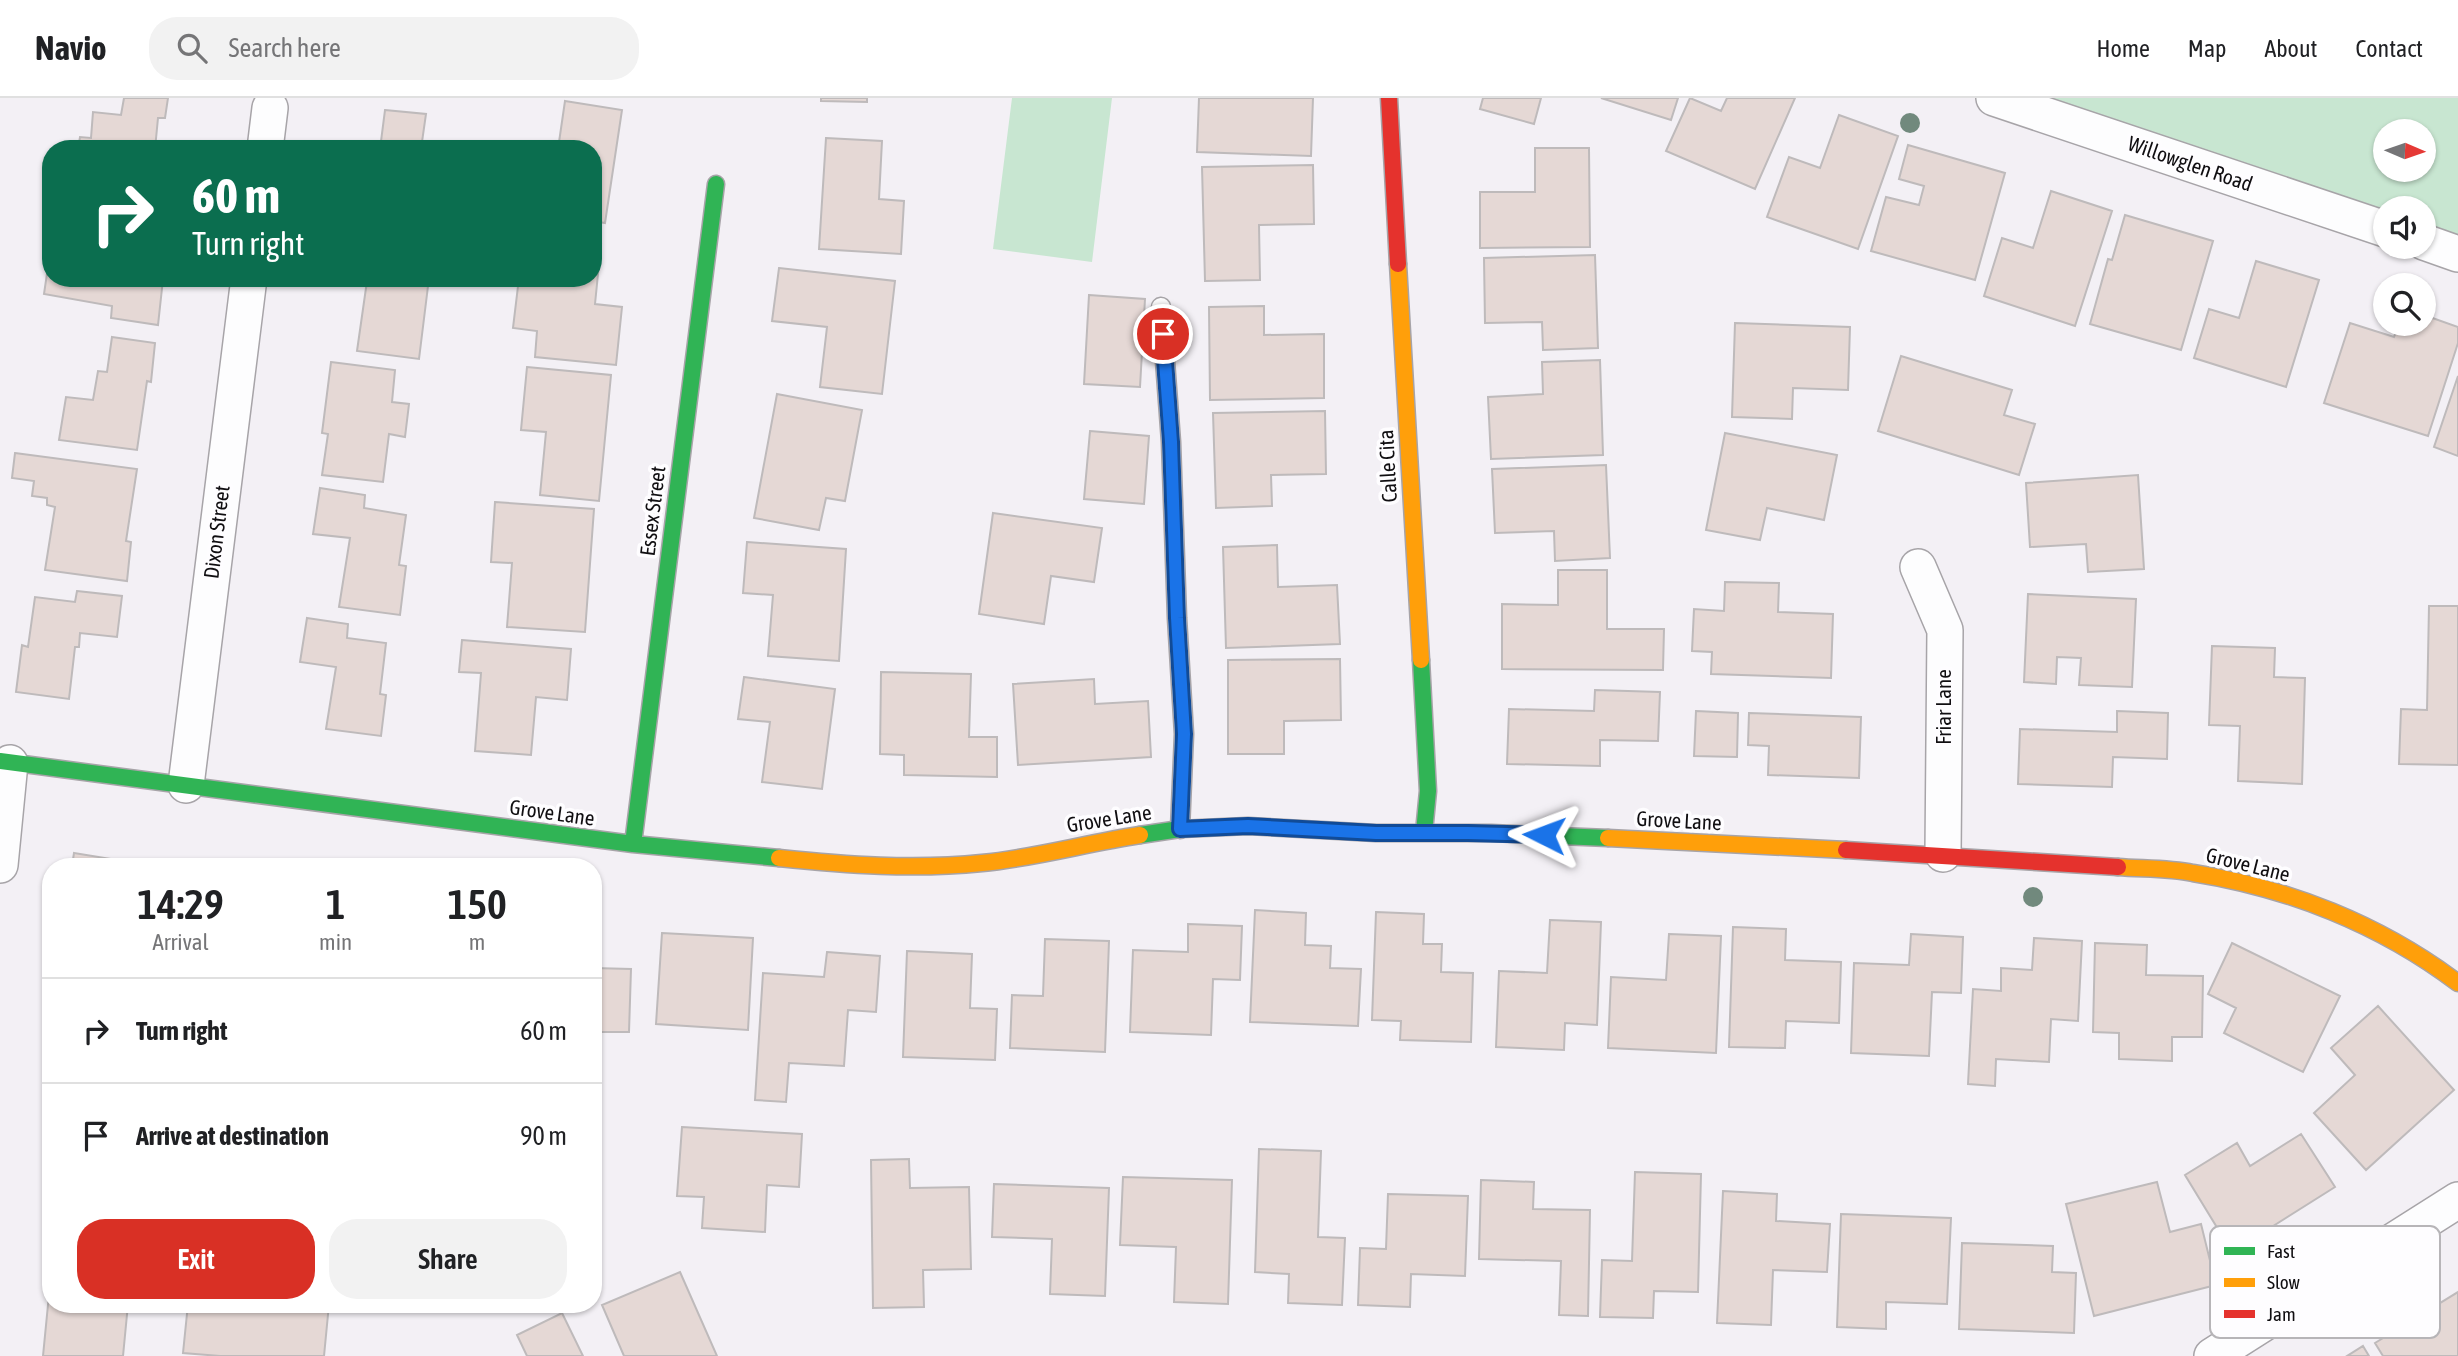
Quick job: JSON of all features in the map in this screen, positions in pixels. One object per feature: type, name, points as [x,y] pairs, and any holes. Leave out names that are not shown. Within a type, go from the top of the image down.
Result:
[{"type":"street","name":"Calle Cita","points":[[1389,98],[1428,791],[1424,832]]},
{"type":"street","name":"Willowglen Road","points":[[1994,98],[2373,225]]},
{"type":"street","points":[[266,140],[270,108]]},
{"type":"street","name":"Essex Street","points":[[633,845],[716,184]]},
{"type":"street","points":[[2436,246],[2458,254]]},
{"type":"street","name":"Dixon Street","points":[[186,785],[248,287]]},
{"type":"street","name":"Friar Lane","points":[[1918,566],[1945,630],[1943,854]]},
{"type":"street","name":"Grove Lane","points":[[5,762],[633,845],[834,864],[910,867],[983,863],[1180,829],[1248,826],[1376,833],[1491,833],[1943,854],[2190,872],[2251,884],[2329,909],[2384,935],[2458,983]]},
{"type":"street","points":[[0,865],[5,762]]},
{"type":"street","points":[[2417,1226],[2458,1200]]},
{"type":"street","points":[[2212,1356],[2240,1338]]},
{"type":"lane","points":[[1161,307],[1171,442],[1184,734],[1180,829]]},
{"type":"green space","points":[[1012,98],[1112,98],[1092,262],[993,249]]},
{"type":"green space","points":[[1994,98],[2458,98],[2458,254],[2436,246],[2436,196],[2373,196],[2373,226]]},
{"type":"building","points":[[124,98],[168,98],[165,118],[158,118],[156,140],[80,140],[80,137],[91,138],[93,112],[121,115]]},
{"type":"building","points":[[821,98],[867,98],[867,102],[821,101]]},
{"type":"building","points":[[1199,98],[1313,98],[1311,156],[1197,152]]},
{"type":"building","points":[[1483,98],[1541,98],[1534,124],[1480,109]]},
{"type":"building","points":[[1601,98],[1678,98],[1671,120]]},
{"type":"building","points":[[1690,98],[1721,111],[1727,98],[1795,98],[1755,189],[1666,151]]},
{"type":"building","points":[[565,101],[622,110],[605,223],[602,222],[602,140],[559,140]]},
{"type":"building","points":[[385,110],[426,114],[422,140],[381,140]]},
{"type":"building","points":[[1839,115],[1898,136],[1858,249],[1767,217],[1789,157],[1820,168]]},
{"type":"building","points":[[826,138],[882,141],[879,199],[904,201],[901,254],[819,249]]},
{"type":"building","points":[[1908,145],[2005,173],[1975,280],[1871,251],[1886,197],[1919,205],[1924,186],[1899,179]]},
{"type":"building","points":[[1535,148],[1589,148],[1590,247],[1480,248],[1480,192],[1535,192]]},
{"type":"building","points":[[1313,165],[1314,224],[1259,225],[1260,280],[1205,281],[1202,167]]},
{"type":"building","points":[[2051,191],[2112,211],[2075,326],[1984,296],[2002,238],[2033,248]]},
{"type":"building","points":[[2125,215],[2213,241],[2181,350],[2090,324],[2108,259],[2112,260]]},
{"type":"building","points":[[1595,255],[1598,348],[1543,350],[1542,322],[1485,323],[1484,258]]},
{"type":"building","points":[[2256,261],[2319,280],[2286,387],[2194,358],[2209,309],[2239,318]]},
{"type":"building","points":[[779,268],[895,281],[882,394],[820,387],[827,327],[772,321]]},
{"type":"building","points":[[45,287],[162,287],[158,325],[111,318],[112,306],[44,294]]},
{"type":"building","points":[[366,287],[428,287],[419,359],[357,351]]},
{"type":"building","points":[[518,287],[597,287],[595,304],[622,307],[616,365],[535,357],[537,331],[513,328]]},
{"type":"building","points":[[1089,295],[1145,299],[1140,387],[1084,384]]},
{"type":"building","points":[[1264,306],[1264,335],[1324,334],[1324,398],[1210,400],[1209,307]]},
{"type":"building","points":[[2436,319],[2458,327],[2458,343],[2428,436],[2324,403],[2350,323],[2373,330],[2373,336],[2436,336]]},
{"type":"building","points":[[1735,323],[1850,327],[1848,390],[1793,388],[1792,419],[1732,417]]},
{"type":"building","points":[[112,337],[155,343],[151,382],[147,381],[137,450],[59,440],[66,397],[93,400],[98,371],[107,372]]},
{"type":"building","points":[[1901,356],[2012,390],[2004,415],[2035,424],[2019,475],[1878,431]]},
{"type":"building","points":[[1600,360],[1603,455],[1491,459],[1488,397],[1543,394],[1542,362]]},
{"type":"building","points":[[331,362],[395,370],[392,402],[409,404],[405,437],[389,434],[383,482],[322,475],[328,434],[322,433]]},
{"type":"building","points":[[527,367],[611,375],[599,501],[540,495],[546,432],[521,430]]},
{"type":"building","points":[[2458,376],[2458,456],[2434,447]]},
{"type":"building","points":[[777,394],[862,410],[845,501],[826,498],[819,530],[754,518]]},
{"type":"building","points":[[1325,411],[1326,474],[1271,475],[1272,506],[1216,508],[1213,413]]},
{"type":"building","points":[[1090,431],[1149,436],[1144,504],[1084,499]]},
{"type":"building","points":[[1725,433],[1837,455],[1824,520],[1767,508],[1760,540],[1706,530]]},
{"type":"building","points":[[15,453],[137,469],[126,541],[131,542],[127,581],[45,570],[55,507],[47,505],[47,498],[32,496],[34,481],[12,478]]},
{"type":"building","points":[[1606,465],[1610,558],[1555,561],[1554,531],[1495,533],[1492,469]]},
{"type":"building","points":[[2138,475],[2144,569],[2088,572],[2086,544],[2030,547],[2026,483]]},
{"type":"building","points":[[320,488],[365,495],[364,508],[406,515],[399,565],[406,566],[400,615],[339,607],[350,538],[313,534]]},
{"type":"building","points":[[495,502],[594,509],[585,632],[507,627],[512,563],[491,562]]},
{"type":"building","points":[[993,513],[1102,528],[1094,582],[1051,576],[1044,624],[979,614]]},
{"type":"building","points":[[747,542],[846,549],[839,661],[768,656],[773,595],[743,593]]},
{"type":"building","points":[[1277,545],[1278,587],[1337,585],[1340,644],[1226,648],[1223,547]]},
{"type":"building","points":[[1558,570],[1607,570],[1607,629],[1664,629],[1663,670],[1502,669],[1502,604],[1558,605]]},
{"type":"building","points":[[1725,582],[1779,583],[1778,612],[1833,614],[1831,678],[1711,674],[1712,652],[1692,651],[1694,609],[1724,611]]},
{"type":"building","points":[[77,591],[122,596],[117,637],[80,633],[79,647],[75,647],[69,699],[16,692],[22,645],[28,647],[35,597],[75,602]]},
{"type":"building","points":[[2028,594],[2136,599],[2132,687],[2079,685],[2081,658],[2057,657],[2056,684],[2024,682]]},
{"type":"building","points":[[2429,606],[2458,606],[2458,765],[2399,764],[2401,709],[2427,710]]},
{"type":"building","points":[[307,618],[348,624],[347,638],[386,643],[380,694],[386,695],[381,736],[326,729],[336,667],[300,662]]},
{"type":"building","points":[[462,640],[571,649],[567,700],[536,697],[531,755],[475,751],[481,673],[459,672]]},
{"type":"building","points":[[2212,646],[2275,648],[2274,677],[2305,678],[2302,784],[2238,781],[2240,726],[2209,725]]},
{"type":"building","points":[[1340,659],[1341,720],[1284,721],[1284,754],[1228,754],[1228,660]]},
{"type":"building","points":[[881,672],[971,674],[969,737],[997,737],[997,777],[904,775],[904,755],[880,754]]},
{"type":"building","points":[[744,677],[835,689],[822,789],[762,782],[770,722],[738,719]]},
{"type":"building","points":[[1094,679],[1095,704],[1148,701],[1151,757],[1018,765],[1013,684]]},
{"type":"building","points":[[1595,690],[1660,692],[1658,741],[1600,740],[1600,766],[1507,764],[1509,709],[1594,711]]},
{"type":"building","points":[[1696,711],[1738,713],[1737,757],[1694,756]]},
{"type":"building","points":[[2117,711],[2168,713],[2167,759],[2113,757],[2112,787],[2018,784],[2020,729],[2117,732]]},
{"type":"building","points":[[1749,713],[1861,717],[1859,778],[1768,775],[1769,746],[1748,745]]},
{"type":"building","points":[[74,853],[105,858],[73,858]]},
{"type":"building","points":[[1255,910],[1306,913],[1305,945],[1331,946],[1330,968],[1361,969],[1358,1026],[1250,1022]]},
{"type":"building","points":[[1376,912],[1424,914],[1423,944],[1442,944],[1441,972],[1473,973],[1471,1042],[1400,1040],[1401,1021],[1372,1020]]},
{"type":"building","points":[[1550,920],[1601,922],[1597,1025],[1565,1023],[1564,1050],[1496,1047],[1499,971],[1547,973]]},
{"type":"building","points":[[1188,924],[1242,926],[1240,980],[1213,979],[1211,1035],[1130,1032],[1133,950],[1188,952]]},
{"type":"building","points":[[1733,927],[1786,929],[1785,960],[1841,962],[1839,1023],[1786,1021],[1785,1048],[1729,1047]]},
{"type":"building","points":[[662,933],[753,938],[748,1030],[656,1024]]},
{"type":"building","points":[[1669,934],[1721,936],[1716,1053],[1608,1048],[1611,977],[1666,980]]},
{"type":"building","points":[[1911,934],[1963,937],[1961,993],[1932,992],[1929,1056],[1851,1053],[1854,963],[1909,965]]},
{"type":"building","points":[[2034,938],[2082,941],[2078,1021],[2051,1019],[2049,1062],[1996,1059],[1995,1086],[1968,1084],[1973,989],[2001,991],[2001,968],[2032,970]]},
{"type":"building","points":[[1045,939],[1109,941],[1105,1052],[1010,1048],[1012,995],[1043,996]]},
{"type":"building","points":[[2095,943],[2147,945],[2146,975],[2203,976],[2202,1037],[2172,1037],[2172,1061],[2119,1059],[2119,1033],[2093,1032]]},
{"type":"building","points":[[2232,943],[2340,996],[2303,1072],[2224,1033],[2236,1008],[2208,994]]},
{"type":"building","points":[[907,951],[972,954],[970,1008],[997,1009],[995,1060],[903,1057]]},
{"type":"building","points":[[827,952],[880,956],[876,1012],[848,1010],[844,1066],[789,1063],[786,1102],[755,1100],[763,973],[824,977]]},
{"type":"building","points":[[602,968],[631,969],[629,1032],[602,1032]]},
{"type":"building","points":[[2378,1006],[2454,1090],[2366,1170],[2314,1113],[2355,1075],[2331,1048]]},
{"type":"building","points":[[682,1127],[802,1134],[799,1187],[767,1185],[765,1232],[702,1228],[704,1197],[677,1196]]},
{"type":"building","points":[[2301,1134],[2335,1187],[2273,1226],[2216,1226],[2185,1175],[2237,1143],[2250,1166]]},
{"type":"building","points":[[1259,1149],[1321,1151],[1318,1237],[1345,1238],[1342,1305],[1288,1303],[1289,1274],[1255,1272]]},
{"type":"building","points":[[909,1159],[910,1188],[969,1187],[971,1269],[923,1270],[924,1307],[873,1308],[871,1160]]},
{"type":"building","points":[[1635,1172],[1701,1174],[1698,1292],[1654,1291],[1653,1318],[1600,1317],[1602,1260],[1632,1261]]},
{"type":"building","points":[[1123,1177],[1232,1180],[1228,1304],[1174,1302],[1176,1247],[1120,1245]]},
{"type":"building","points":[[1481,1180],[1534,1182],[1533,1209],[1590,1210],[1588,1316],[1559,1315],[1561,1261],[1479,1259]]},
{"type":"building","points":[[2157,1182],[2170,1232],[2201,1224],[2210,1261],[2210,1287],[2094,1316],[2066,1204]]},
{"type":"building","points":[[994,1184],[1109,1188],[1105,1296],[1050,1294],[1052,1239],[992,1237]]},
{"type":"building","points":[[1723,1191],[1777,1194],[1776,1221],[1830,1224],[1827,1272],[1773,1270],[1771,1325],[1717,1323]]},
{"type":"building","points":[[1388,1194],[1468,1196],[1465,1276],[1411,1274],[1410,1307],[1358,1305],[1360,1248],[1386,1249]]},
{"type":"building","points":[[1841,1214],[1951,1218],[1947,1304],[1886,1302],[1886,1329],[1837,1327]]},
{"type":"building","points":[[1962,1243],[2053,1246],[2052,1272],[2076,1273],[2074,1333],[1959,1329]]},
{"type":"building","points":[[680,1272],[717,1356],[624,1356],[602,1305]]},
{"type":"building","points":[[2458,1292],[2458,1356],[2383,1356],[2375,1343],[2383,1338],[2440,1338],[2440,1303]]},
{"type":"building","points":[[47,1313],[127,1313],[123,1356],[43,1356]]},
{"type":"building","points":[[187,1313],[328,1313],[324,1356],[220,1356],[183,1353]]},
{"type":"building","points":[[562,1313],[583,1356],[527,1356],[517,1335]]},
{"type":"building","points":[[2363,1346],[2369,1356],[2347,1356]]},
{"type":"traffic: fast","points":[[633,844],[716,184]]},
{"type":"traffic: fast","points":[[1421,660],[1428,791],[1424,832]]},
{"type":"traffic: fast","points":[[0,761],[633,844],[779,858]]},
{"type":"traffic: fast","points":[[1140,835],[1180,829],[1248,826],[1376,833],[1491,833],[1608,838]]},
{"type":"traffic: slow","points":[[1398,264],[1421,660]]},
{"type":"traffic: slow","points":[[779,858],[880,866],[957,865],[1022,858],[1140,835]]},
{"type":"traffic: slow","points":[[1608,838],[1846,850]]},
{"type":"traffic: slow","points":[[2118,867],[2193,873],[2264,888],[2298,899],[2365,926],[2397,943],[2458,983]]},
{"type":"traffic: jam","points":[[1389,98],[1398,264]]},
{"type":"traffic: jam","points":[[1846,850],[2118,867]]},
{"type":"route","points":[[1163,334],[1171,442],[1184,734],[1180,829],[1248,826],[1376,833],[1544,835]]}]
